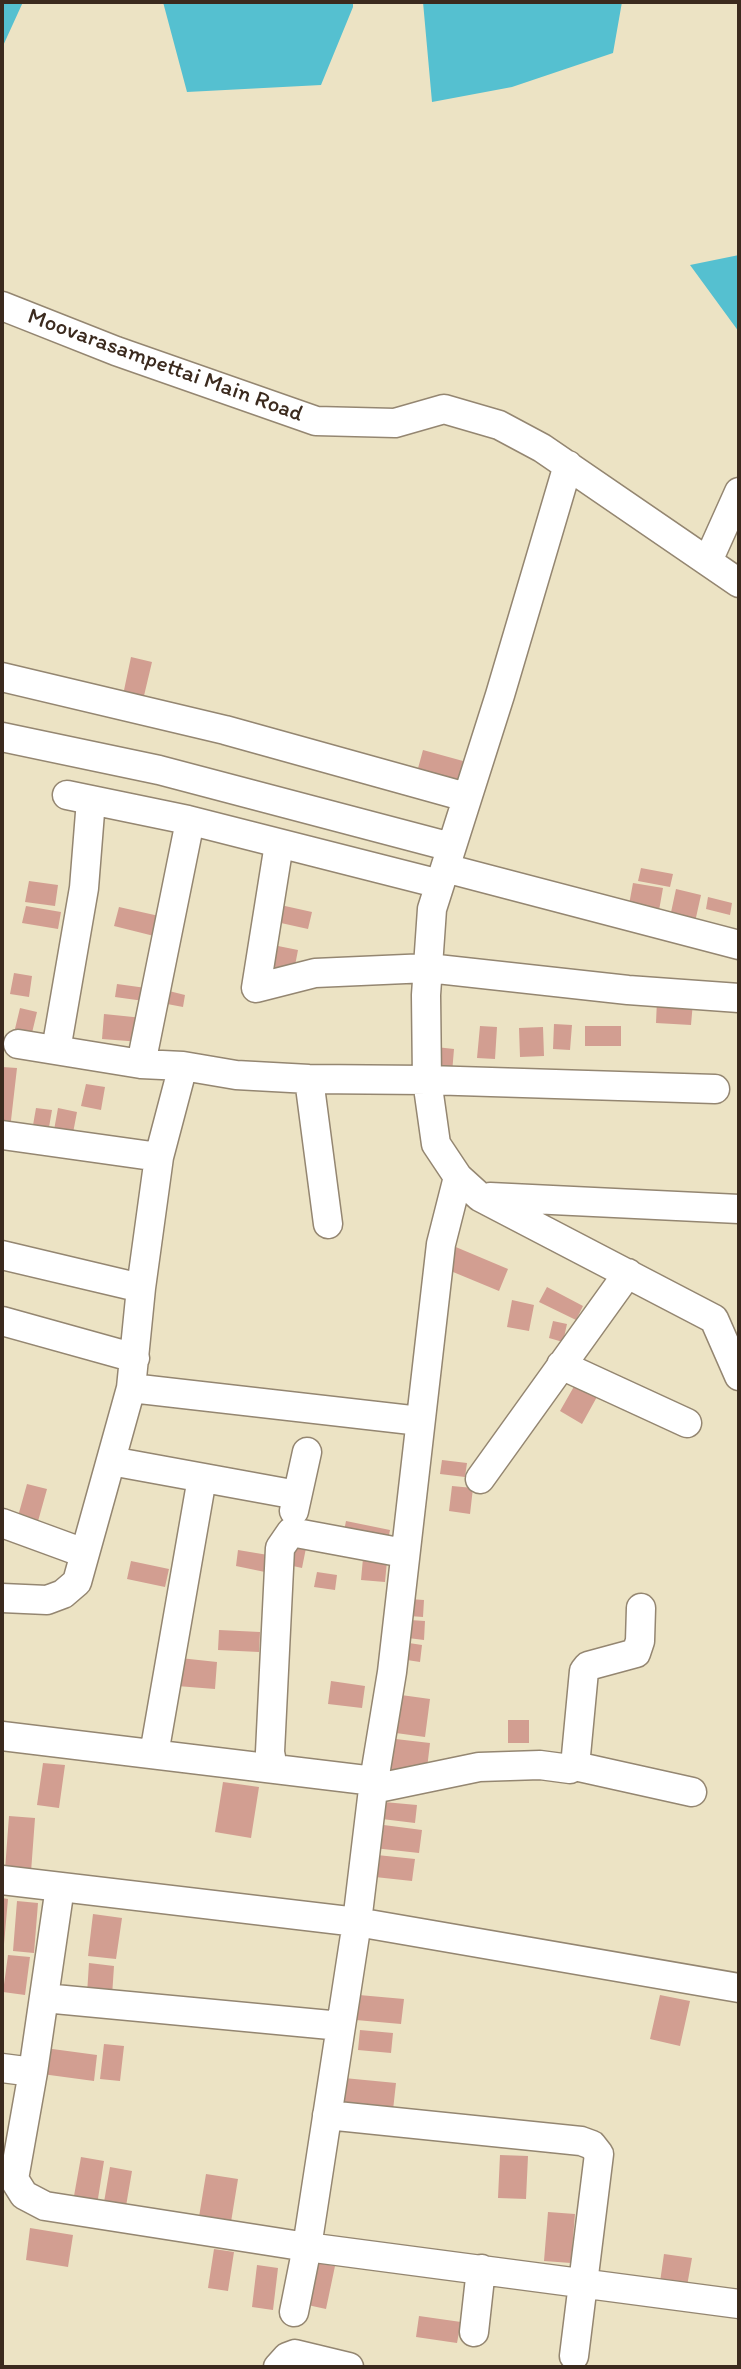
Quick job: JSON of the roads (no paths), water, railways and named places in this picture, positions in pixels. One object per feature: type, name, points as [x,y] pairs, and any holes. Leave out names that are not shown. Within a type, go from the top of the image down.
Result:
[{"type":"street","name":"Moovarasampettai Main Road","points":[[2,306],[116,351],[316,421],[395,423],[444,409],[499,425],[542,448],[739,583]]},
{"type":"street","points":[[568,466],[500,695],[432,909],[428,968],[427,1080],[436,1144],[458,1177],[480,1197],[727,1320],[739,1376]]},
{"type":"street","points":[[708,561],[739,492]]},
{"type":"street","points":[[2,677],[225,730],[466,797]]},
{"type":"street","points":[[2,740],[159,770],[445,866],[739,945]]},
{"type":"street","points":[[56,1050],[84,888],[79,798],[190,821],[279,844],[445,866]]},
{"type":"street","points":[[141,1064],[190,821]]},
{"type":"street","points":[[279,844],[256,988],[315,972],[428,968],[628,990],[739,998]]},
{"type":"street","points":[[18,1044],[141,1064],[309,1079],[715,1088]]},
{"type":"street","points":[[2,1598],[47,1600],[63,1594],[77,1582],[131,1388],[141,1288],[159,1157],[183,1066]]},
{"type":"street","points":[[309,1079],[328,1224]]},
{"type":"street","points":[[2,1135],[159,1157]]},
{"type":"street","points":[[294,2312],[307,2247],[357,1922],[374,1785],[392,1672],[441,1244],[458,1177]]},
{"type":"street","points":[[480,1197],[739,1209]]},
{"type":"street","points":[[2,1255],[141,1288]]},
{"type":"street","points":[[480,1479],[628,1273]]},
{"type":"street","points":[[2,1321],[135,1358]]},
{"type":"street","points":[[561,1365],[687,1423]]},
{"type":"street","points":[[131,1388],[420,1421]]},
{"type":"street","points":[[273,1768],[270,1752],[280,1549],[291,1532],[307,1452]]},
{"type":"street","points":[[111,1461],[297,1494]]},
{"type":"street","points":[[154,1754],[202,1478]]},
{"type":"street","points":[[2,1523],[84,1553]]},
{"type":"street","points":[[291,1532],[404,1553]]},
{"type":"street","points":[[575,1766],[584,1671],[588,1666],[636,1653],[640,1641],[641,1608]]},
{"type":"street","points":[[2,1736],[273,1768],[374,1785],[479,1768],[540,1766],[570,1769],[575,1766],[692,1792]]},
{"type":"street","points":[[2,1880],[357,1922],[739,1988]]},
{"type":"street","points":[[60,1887],[33,2072],[14,2179],[24,2195],[45,2206],[307,2247],[739,2304]]},
{"type":"street","points":[[44,1998],[341,2026]]},
{"type":"street","points":[[2,2068],[33,2072]]},
{"type":"street","points":[[327,2115],[581,2141],[592,2145],[599,2154],[574,2356]]},
{"type":"street","points":[[474,2332],[481,2269]]},
{"type":"street","points":[[278,2367],[287,2357],[295,2354],[349,2367]]},
{"type":"water","points":[[2,2],[23,2],[2,48]]},
{"type":"water","points":[[163,2],[353,2],[353,7],[321,85],[187,92]]},
{"type":"water","points":[[423,2],[622,2],[613,53],[512,87],[432,102]]},
{"type":"water","points":[[739,255],[739,332],[690,265]]}]
